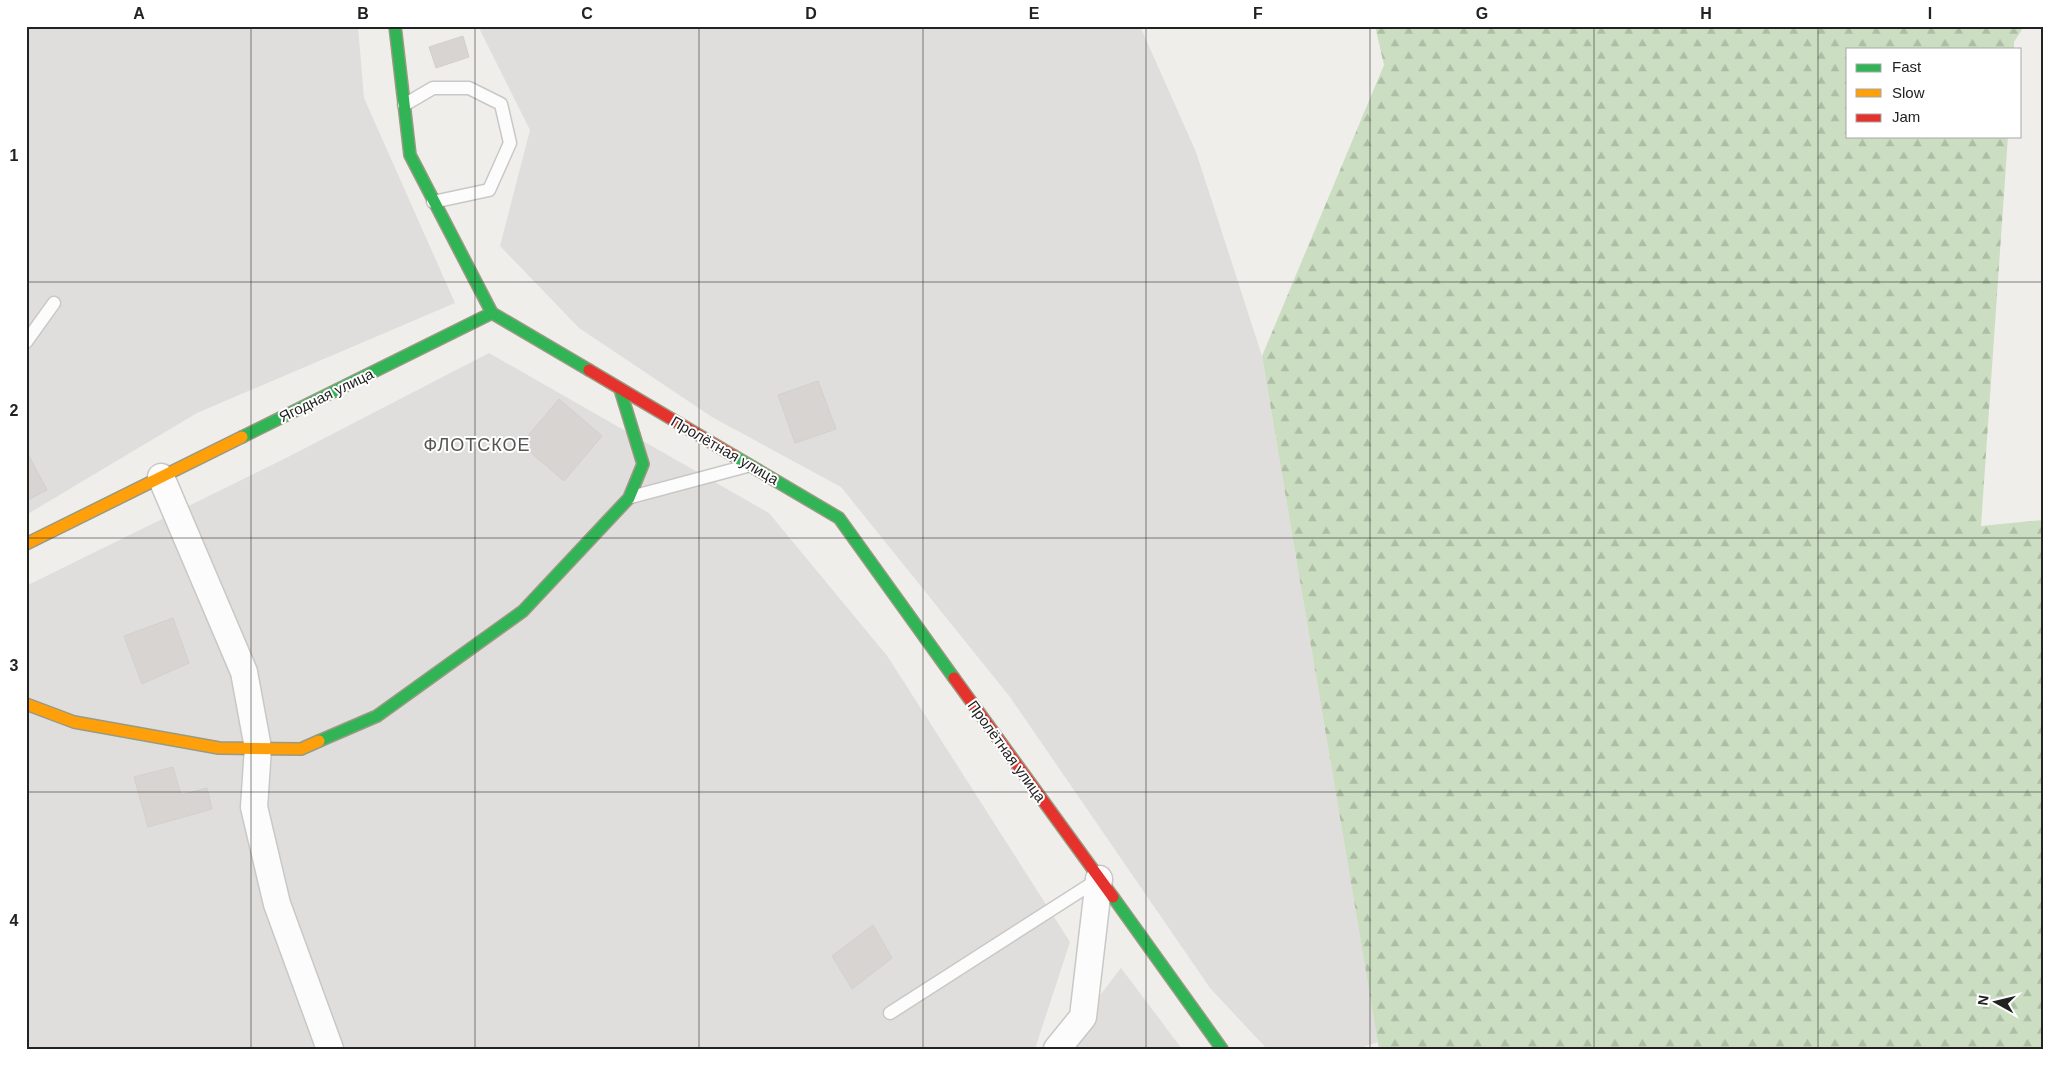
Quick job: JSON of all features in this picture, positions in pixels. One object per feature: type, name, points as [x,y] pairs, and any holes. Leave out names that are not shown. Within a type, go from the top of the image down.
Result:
[{"type":"street","points":[[395,26],[410,155],[492,313]]},
{"type":"street","name":"Пролётная улица","points":[[492,313],[839,518],[1222,1049]]},
{"type":"street","name":"Ягодная улица","points":[[26,544],[492,313]]},
{"type":"street","points":[[26,704],[84,723],[219,748],[301,749],[377,716],[523,611],[629,498],[643,464],[620,389]]},
{"type":"street","points":[[161,477],[244,672],[258,748],[254,807],[277,904],[330,1049]]},
{"type":"street","points":[[1057,1049],[1083,1017],[1099,879]]},
{"type":"lane","points":[[404,105],[433,88],[469,88],[501,104],[510,143],[489,190],[433,202]]},
{"type":"lane","points":[[26,342],[54,302]]},
{"type":"lane","points":[[629,498],[751,465]]},
{"type":"lane","points":[[890,1014],[1099,879]]},
{"type":"shaded area","points":[[26,26],[358,26],[364,98],[455,303],[197,413],[26,515]]},
{"type":"shaded area","points":[[478,26],[1140,26],[1196,152],[1262,356],[1378,1042],[1357,1049],[1267,1049],[1210,988],[1010,697],[841,487],[712,417],[579,328],[500,246],[530,130]]},
{"type":"shaded area","points":[[489,353],[769,513],[888,657],[1070,942],[1035,1049],[26,1049],[26,586],[284,459]]},
{"type":"shaded area","points":[[1121,968],[1182,1049],[1059,1049]]},
{"type":"green space","points":[[1375,26],[2024,26],[2014,42],[2014,48],[1846,48],[1846,138],[2008,138],[1981,526],[2043,520],[2043,1049],[1379,1049],[1262,356],[1384,65]]},
{"type":"building","points":[[463,36],[469,57],[436,68],[429,47]]},
{"type":"building","points":[[818,381],[836,429],[795,443],[778,395]]},
{"type":"building","points":[[559,399],[602,436],[564,481],[521,444]]},
{"type":"building","points":[[28,454],[47,490],[26,501],[26,455]]},
{"type":"building","points":[[173,618],[189,663],[142,684],[124,636]]},
{"type":"building","points":[[173,767],[181,795],[207,788],[212,809],[148,827],[134,777]]},
{"type":"building","points":[[873,925],[892,958],[852,989],[832,956]]},
{"type":"traffic: fast","points":[[395,26],[410,155],[492,313],[589,370]]},
{"type":"traffic: fast","points":[[242,437],[492,313]]},
{"type":"traffic: fast","points":[[319,741],[377,716],[523,611],[629,498],[643,464],[620,389]]},
{"type":"traffic: fast","points":[[734,456],[839,518],[954,678]]},
{"type":"traffic: fast","points":[[1113,897],[1222,1049]]},
{"type":"traffic: slow","points":[[26,544],[242,437]]},
{"type":"traffic: slow","points":[[26,704],[74,722],[219,748],[301,749],[319,741]]},
{"type":"traffic: jam","points":[[589,370],[734,456]]},
{"type":"traffic: jam","points":[[954,678],[1113,897]]},
{"type":"district","name":"ФЛОТСКОЕ","points":[[477,445]]}]
